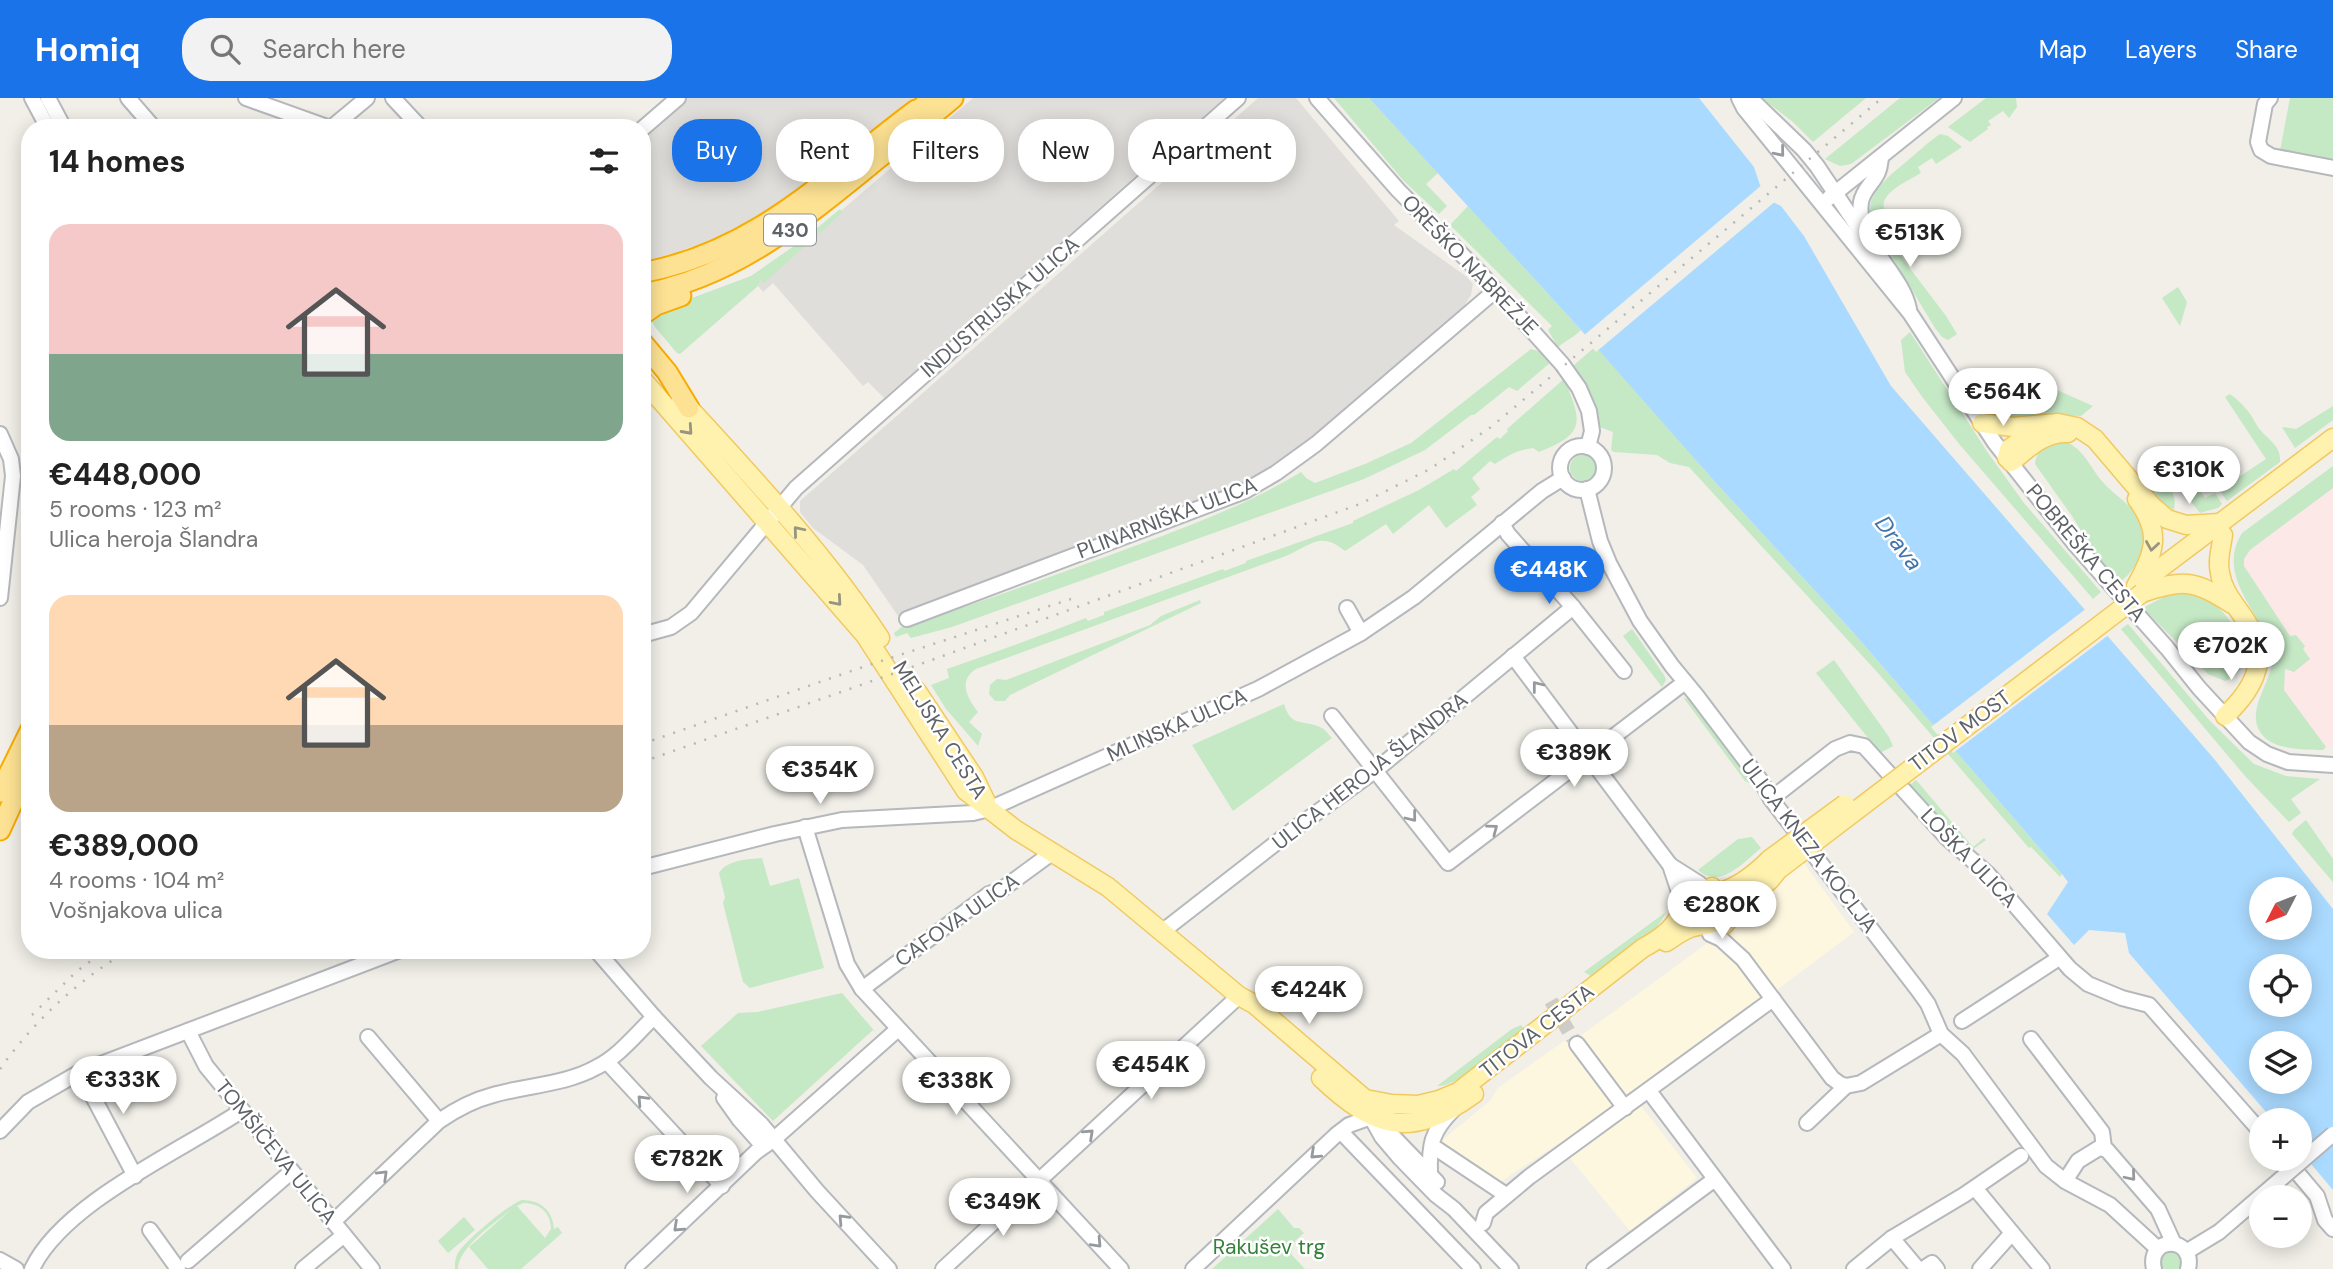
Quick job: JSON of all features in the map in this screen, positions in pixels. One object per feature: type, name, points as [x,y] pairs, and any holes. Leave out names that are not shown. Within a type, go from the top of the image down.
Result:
[{"type":"highway","points":[[651,271],[693,259],[755,231],[802,201],[861,151],[939,101]]},
{"type":"highway","points":[[651,309],[743,271],[794,239],[878,170],[939,101]]},
{"type":"highway","name":"430","points":[[651,291],[695,276],[784,226],[939,101]]},
{"type":"highway","name":"430","points":[[651,284],[695,276]]},
{"type":"highway","points":[[651,303],[679,296]]},
{"type":"highway","points":[[651,353],[667,372],[689,408]]},
{"type":"highway","points":[[0,792],[21,749]]},
{"type":"highway","points":[[0,830],[21,784]]},
{"type":"main road","name":"MELJSKA CESTA","points":[[651,367],[689,408],[865,635],[907,697],[958,782],[1016,830],[1097,880],[1163,931],[1239,996]]},
{"type":"main road","name":"MELJSKA CESTA","points":[[651,388],[773,514]]},
{"type":"main road","points":[[1982,424],[2000,427],[2059,423],[2077,427],[2095,439],[2152,506],[2167,519],[2186,525],[2221,529],[2333,438]]},
{"type":"main road","points":[[2009,460],[2009,449],[2042,425]]},
{"type":"main road","points":[[2009,460],[2054,432],[2070,433],[2084,440],[2097,452],[2147,513],[2154,531],[2153,550],[2139,589]]},
{"type":"main road","points":[[2139,589],[2333,451]]},
{"type":"main road","points":[[2221,529],[2220,575],[2232,604],[2248,625],[2260,660],[2257,676],[2249,690],[2225,716]]},
{"type":"main road","points":[[2139,589],[2187,583],[2209,590],[2232,604]]},
{"type":"main road","name":"TITOV MOST","points":[[1774,865],[2139,589]]},
{"type":"main road","points":[[1646,953],[1687,918],[1695,894],[1741,904],[1770,880],[1774,865]]},
{"type":"main road","points":[[1687,918],[1720,930],[1718,901],[1724,882],[1774,865]]},
{"type":"main road","points":[[1646,953],[1687,918]]},
{"type":"main road","name":"TITOVA CESTA","points":[[1371,1117],[1405,1123],[1438,1115],[1459,1105],[1646,953]]},
{"type":"main road","name":"TITOVA CESTA","points":[[1354,1092],[1377,1102],[1425,1104],[1449,1096],[1646,953]]},
{"type":"main road","points":[[1239,996],[1254,1004],[1354,1092]]},
{"type":"main road","points":[[1239,996],[1254,1014],[1339,1094],[1371,1117]]},
{"type":"street","points":[[33,98],[44,119]]},
{"type":"street","points":[[48,98],[59,119]]},
{"type":"street","points":[[128,98],[147,119]]},
{"type":"street","points":[[246,98],[306,119]]},
{"type":"street","points":[[342,119],[368,98]]},
{"type":"street","points":[[393,98],[413,119]]},
{"type":"street","points":[[651,122],[678,98]]},
{"type":"street","name":"INDUSTRIJSKA ULICA","points":[[651,633],[671,627],[691,613],[796,488],[1238,98]]},
{"type":"street","name":"OREŠKO NABREŽJE","points":[[1317,98],[1391,184],[1496,290],[1562,364],[1579,388],[1592,423],[1588,447]]},
{"type":"street","name":"POBREŠKA CESTA","points":[[1739,98],[1744,108],[1910,313],[1982,424],[2009,460],[2101,576],[2249,743],[2288,762],[2333,765]]},
{"type":"street","points":[[1749,98],[1804,150],[1870,242]]},
{"type":"street","name":"POBREŠKA CESTA","points":[[1823,204],[1954,98]]},
{"type":"street","points":[[2266,100],[2258,142],[2261,150],[2271,156],[2333,168]]},
{"type":"street","name":"POBREŠKA CESTA","points":[[1881,159],[1878,174],[1865,191],[1861,205],[1862,220],[1870,242],[1906,296],[1910,313]]},
{"type":"street","name":"PLINARNIŠKA ULICA","points":[[907,619],[1245,491],[1276,473],[1316,444],[1496,290]]},
{"type":"street","points":[[0,434],[11,459],[13,476],[0,598]]},
{"type":"street","points":[[1578,447],[1588,447],[1601,457],[1604,470],[1598,483],[1587,489],[1570,486],[1563,478],[1561,463],[1566,454],[1578,447]]},
{"type":"street","name":"MLINSKA ULICA","points":[[651,866],[842,820],[973,813],[989,809],[1258,689],[1361,633],[1414,597],[1542,491],[1563,478]]},
{"type":"street","name":"ULICA KNEZA KOCLJA","points":[[1587,489],[1600,541],[1622,589],[1654,641],[1918,990],[1928,1004],[1941,1034],[1963,1054],[2046,1166],[2065,1181],[2110,1205],[2158,1249]]},
{"type":"street","points":[[1502,523],[1515,543],[1573,607],[1624,671]]},
{"type":"street","name":"ULICA HEROJA ŠLANDRA","points":[[1163,931],[1294,829],[1376,770],[1573,607]]},
{"type":"street","points":[[1347,608],[1361,633]]},
{"type":"street","points":[[1513,656],[1670,865],[1718,901],[1743,959]]},
{"type":"street","points":[[1332,716],[1448,863],[1685,682]]},
{"type":"street","name":"LOŠKA ULICA","points":[[1771,799],[1835,749],[1850,743],[1864,746],[1947,838],[1989,874],[2059,958],[2088,984],[2122,998],[2149,1005],[2249,1118]]},
{"type":"street","points":[[804,827],[847,964],[862,989],[1121,1269]]},
{"type":"street","name":"CAFOVA ULICA","points":[[862,989],[993,892],[1001,890],[1053,852]]},
{"type":"street","points":[[1670,865],[1687,918],[1721,939],[1743,959],[1836,1082],[1846,1086]]},
{"type":"street","points":[[1962,1021],[2059,958]]},
{"type":"street","points":[[0,1131],[29,1102],[80,1072],[376,959]]},
{"type":"street","points":[[604,959],[710,1078],[761,1124],[768,1143],[889,1269]]},
{"type":"street","points":[[943,1269],[1239,996]]},
{"type":"street","points":[[1483,1223],[1486,1213],[1529,1177],[1647,1095],[1773,999]]},
{"type":"street","points":[[333,1222],[439,1121],[451,1113],[491,1096],[582,1074],[607,1062],[654,1017]]},
{"type":"street","points":[[633,1269],[768,1143],[898,1029]]},
{"type":"street","name":"TOMŠIČEVA ULICA","points":[[188,1031],[206,1066],[372,1269]]},
{"type":"street","points":[[1809,1121],[1846,1086],[1861,1083],[1941,1034]]},
{"type":"street","points":[[368,1037],[439,1121]]},
{"type":"street","points":[[2031,1039],[2102,1132],[2104,1148]]},
{"type":"street","points":[[1577,1044],[1625,1108]]},
{"type":"street","points":[[607,1062],[722,1186]]},
{"type":"street","points":[[80,1072],[135,1176]]},
{"type":"street","points":[[1354,1092],[1382,1137],[1399,1157],[1436,1195],[1454,1209],[1511,1269]]},
{"type":"street","points":[[1647,1095],[1783,1269]]},
{"type":"street","name":"TITOVA CESTA","points":[[1371,1117],[1425,1104]]},
{"type":"street","points":[[1430,1175],[1429,1155],[1434,1133],[1459,1105]]},
{"type":"street","points":[[32,1269],[58,1232],[88,1206],[241,1111]]},
{"type":"street","points":[[1371,1117],[1394,1136],[1430,1175],[1446,1193],[1454,1209]]},
{"type":"street","points":[[1193,1269],[1336,1135],[1349,1125],[1371,1117]]},
{"type":"street","points":[[2154,1269],[2152,1261],[2158,1249],[2165,1244],[2180,1248],[2219,1232],[2333,1134]]},
{"type":"street","points":[[1345,1136],[1473,1269]]},
{"type":"street","points":[[2065,1181],[2078,1161],[2099,1148],[2104,1148],[2114,1156],[2158,1209],[2189,1259],[2188,1269]]},
{"type":"street","points":[[1437,1149],[1506,1195]]},
{"type":"street","points":[[1854,1269],[1892,1238],[1975,1188],[2021,1156]]},
{"type":"street","points":[[2296,1171],[2317,1196],[2325,1220],[2333,1229]]},
{"type":"street","points":[[150,1230],[183,1265],[291,1172]]},
{"type":"street","points":[[1594,1269],[1715,1180]]},
{"type":"street","points":[[1975,1188],[2042,1269]]},
{"type":"street","points":[[1980,1269],[2012,1233]]},
{"type":"street","points":[[303,1269],[344,1235]]},
{"type":"street","points":[[1892,1238],[1918,1269]]},
{"type":"street","points":[[0,1260],[16,1269]]},
{"type":"street","points":[[1923,1269],[1932,1263],[1937,1269]]},
{"type":"shaded area","points":[[687,98],[914,98],[874,132],[874,119],[776,119],[776,182],[814,182],[764,221],[651,259],[651,130]]},
{"type":"shaded area","points":[[973,98],[1224,98],[1200,119],[1128,119],[1129,182],[884,398],[868,382],[863,386],[773,283],[763,292],[758,286],[761,280],[888,171],[888,182],[1004,182],[1004,119],[948,119]]},
{"type":"shaded area","points":[[1258,98],[1296,98],[1399,221],[1394,225],[1473,284],[1471,295],[1464,306],[1311,437],[1275,465],[1241,484],[898,616],[863,565],[813,528],[800,512],[800,501],[1163,182],[1296,182],[1296,119],[1234,119]]},
{"type":"shaded area","points":[[2333,488],[2333,748],[2326,747],[2284,691],[2285,668],[2306,654],[2296,635],[2290,636],[2274,614],[2244,565],[2244,559],[2250,550]]},
{"type":"shaded area","points":[[1803,862],[1854,932],[1634,1097],[1697,1178],[1630,1231],[1558,1144],[1497,1184],[1440,1142],[1490,1101],[1498,1088],[1564,1041],[1579,1037],[1728,928],[1733,911]]},
{"type":"green space","points":[[1334,98],[1369,98],[1438,173],[1426,184],[1447,206],[1439,214],[1403,180]]},
{"type":"green space","points":[[1762,98],[1866,98],[1813,142]]},
{"type":"green space","points":[[1900,98],[1939,98],[1851,164],[1840,166],[1825,159]]},
{"type":"green space","points":[[1986,98],[2016,98],[2017,107],[2009,118],[2003,111],[1988,121],[1991,125],[1988,129],[1970,142],[1948,127]]},
{"type":"green space","points":[[2290,98],[2333,98],[2333,159],[2280,151]]},
{"type":"green space","points":[[1940,134],[1948,136],[1962,147],[1936,164],[1932,158],[1918,167],[1921,173],[1891,192],[1884,202],[1884,208],[1900,233],[1895,236],[1889,228],[1895,242],[1882,239],[1870,216],[1870,205],[1874,196],[1887,178]]},
{"type":"green space","points":[[1468,206],[1581,330],[1578,333],[1558,347],[1548,330],[1552,326],[1450,225]]},
{"type":"green space","points":[[840,209],[843,212],[764,283],[761,280],[758,286],[680,354],[655,327],[652,321],[660,310],[751,276],[804,239]]},
{"type":"green space","points":[[1893,246],[1957,334],[1948,340],[1935,328],[1888,250],[1888,247]]},
{"type":"green space","points":[[2178,287],[2187,302],[2180,326],[2162,298]]},
{"type":"green space","points":[[1910,332],[1988,453],[2024,503],[2101,592],[2093,599],[1960,445],[1905,372],[1901,340]]},
{"type":"green space","points":[[1596,346],[1716,483],[1852,631],[2062,874],[2060,877],[2029,848],[1878,673],[1689,467],[1670,463],[1657,455],[1611,450],[1613,432],[1600,427],[1594,403],[1573,366]]},
{"type":"green space","points":[[1531,349],[1541,352],[1551,362],[1517,391],[1509,387],[1425,450],[1364,479],[952,627],[911,638],[907,633],[896,637],[894,633],[909,621],[911,623],[981,601],[1200,521],[1252,499],[1301,472],[1315,483],[1365,464],[1411,443]]},
{"type":"green space","points":[[1564,379],[1577,417],[1572,433],[1554,446],[1539,452],[1533,448],[1513,453],[1495,464],[1490,461],[1472,478],[1480,489],[1471,497],[1477,505],[1446,528],[1429,505],[1393,534],[1386,524],[1345,551],[1329,542],[1316,542],[1286,556],[976,669],[967,679],[966,690],[978,712],[969,722],[982,734],[978,746],[946,709],[931,685],[949,678],[947,669],[1086,618],[1088,621],[1104,615],[1104,612],[1353,523],[1454,469],[1456,471],[1497,437],[1500,439],[1507,429]]},
{"type":"green space","points":[[1994,387],[2009,395],[2025,398],[2041,397],[2057,390],[2093,406],[2081,416],[2047,415],[2003,419],[1993,415],[1980,396]]},
{"type":"green space","points":[[2230,394],[2275,445],[2280,462],[2227,501],[2219,490],[2266,459],[2225,397]]},
{"type":"green space","points":[[2333,406],[2333,420],[2295,448],[2282,427],[2296,429]]},
{"type":"green space","points":[[2064,441],[2081,452],[2101,480],[2134,511],[2142,524],[2142,552],[2138,561],[2119,583],[2097,557],[2035,464],[2038,453],[2045,446]]},
{"type":"green space","points":[[1583,455],[1592,459],[1596,468],[1592,477],[1583,481],[1574,477],[1570,468],[1574,459]]},
{"type":"green space","points":[[2333,466],[2333,488],[2250,550],[2244,559],[2244,566],[2290,636],[2296,635],[2305,646],[2303,649],[2310,659],[2294,672],[2285,669],[2284,690],[2326,747],[2323,750],[2288,748],[2264,737],[2256,721],[2256,711],[2271,670],[2272,652],[2237,579],[2235,549],[2242,533]]},
{"type":"green space","points":[[2143,468],[2171,489],[2175,502],[2174,510],[2158,497]]},
{"type":"green space","points":[[2189,473],[2205,498],[2215,493],[2222,504],[2218,508],[2200,513],[2176,482]]},
{"type":"green space","points":[[2171,593],[2190,594],[2208,600],[2226,616],[2244,652],[2243,664],[2237,674],[2225,681],[2208,674],[2143,608]]},
{"type":"green space","points":[[1200,600],[1201,603],[1010,695],[1005,701],[995,701],[989,694],[990,685],[997,679],[1006,680],[1150,625],[1161,616]]},
{"type":"green space","points":[[2128,624],[2210,721],[2254,764],[2286,776],[2320,779],[2291,799],[2301,813],[2289,822],[2245,776],[2121,629]]},
{"type":"green space","points":[[1632,629],[1664,675],[1666,680],[1662,687],[1623,636]]},
{"type":"green space","points":[[1834,660],[1893,746],[1880,753],[1816,673]]},
{"type":"green space","points":[[1683,697],[1693,702],[1753,781],[1745,781]]},
{"type":"green space","points":[[1284,704],[1294,720],[1320,727],[1332,738],[1233,811],[1192,745]]},
{"type":"green space","points":[[1916,780],[1973,847],[1984,838],[1986,840],[1972,850],[1962,843],[1910,785]]},
{"type":"green space","points":[[2306,820],[2333,859],[2333,882],[2292,834]]},
{"type":"green space","points":[[1752,837],[1761,848],[1731,872],[1715,877],[1698,870],[1738,839]]},
{"type":"green space","points":[[762,858],[770,886],[799,878],[824,968],[750,988],[743,982],[723,903],[725,897],[719,873],[732,863]]},
{"type":"green space","points":[[1666,912],[1653,931],[1623,958],[1591,976],[1584,972]]},
{"type":"green space","points":[[842,993],[877,1034],[873,1030],[773,1121],[701,1046],[738,1013],[757,1012]]},
{"type":"green space","points":[[1521,1025],[1526,1031],[1495,1055],[1457,1080],[1437,1086],[1512,1029]]},
{"type":"green space","points":[[522,1200],[540,1204],[551,1217],[554,1229],[558,1227],[562,1233],[521,1269],[488,1269],[469,1247],[513,1208],[471,1244],[464,1252],[458,1269],[455,1269],[456,1257],[462,1247]],"holes":[[[529,1203],[539,1207],[549,1218],[551,1229],[545,1238],[517,1206]]]},
{"type":"green space","name":"Rakušev trg","points":[[1278,1209],[1294,1228],[1299,1228],[1304,1233],[1295,1241],[1291,1254],[1305,1269],[1212,1269]]},
{"type":"green space","points":[[464,1217],[475,1230],[448,1253],[438,1241]]},
{"type":"green space","points":[[2171,1249],[2181,1255],[2181,1269],[2160,1269],[2160,1255]]},
{"type":"water","name":"Drava","points":[[1369,98],[1699,98],[1754,167],[1760,185],[1771,201],[1781,206],[1804,236],[1891,386],[2215,760],[2308,877],[2249,877],[2249,940],[2312,940],[2312,882],[2333,909],[2333,1190],[2312,1165],[2312,1108],[2263,1108],[2251,1094],[2312,1094],[2312,1031],[2249,1031],[2249,1092],[2129,953],[2125,933],[2089,930],[2074,945],[2047,914],[2068,882],[2062,874],[1852,631],[1581,330]]},
{"type":"pier","points":[[1763,184],[1777,200],[1596,352],[1582,337]]},
{"type":"pier","points":[[2087,608],[2110,634],[1953,753],[1931,727]]},
{"type":"tunnel","points":[[1551,1001],[1573,1039]]},
{"type":"railway","points":[[651,759],[1360,504],[1430,469],[1491,427],[1882,98]]},
{"type":"railway","points":[[651,741],[860,668],[1071,599]]},
{"type":"railway","points":[[32,1015],[93,959]]},
{"type":"railway","points":[[0,1069],[42,1018],[92,974],[115,959]]}]
